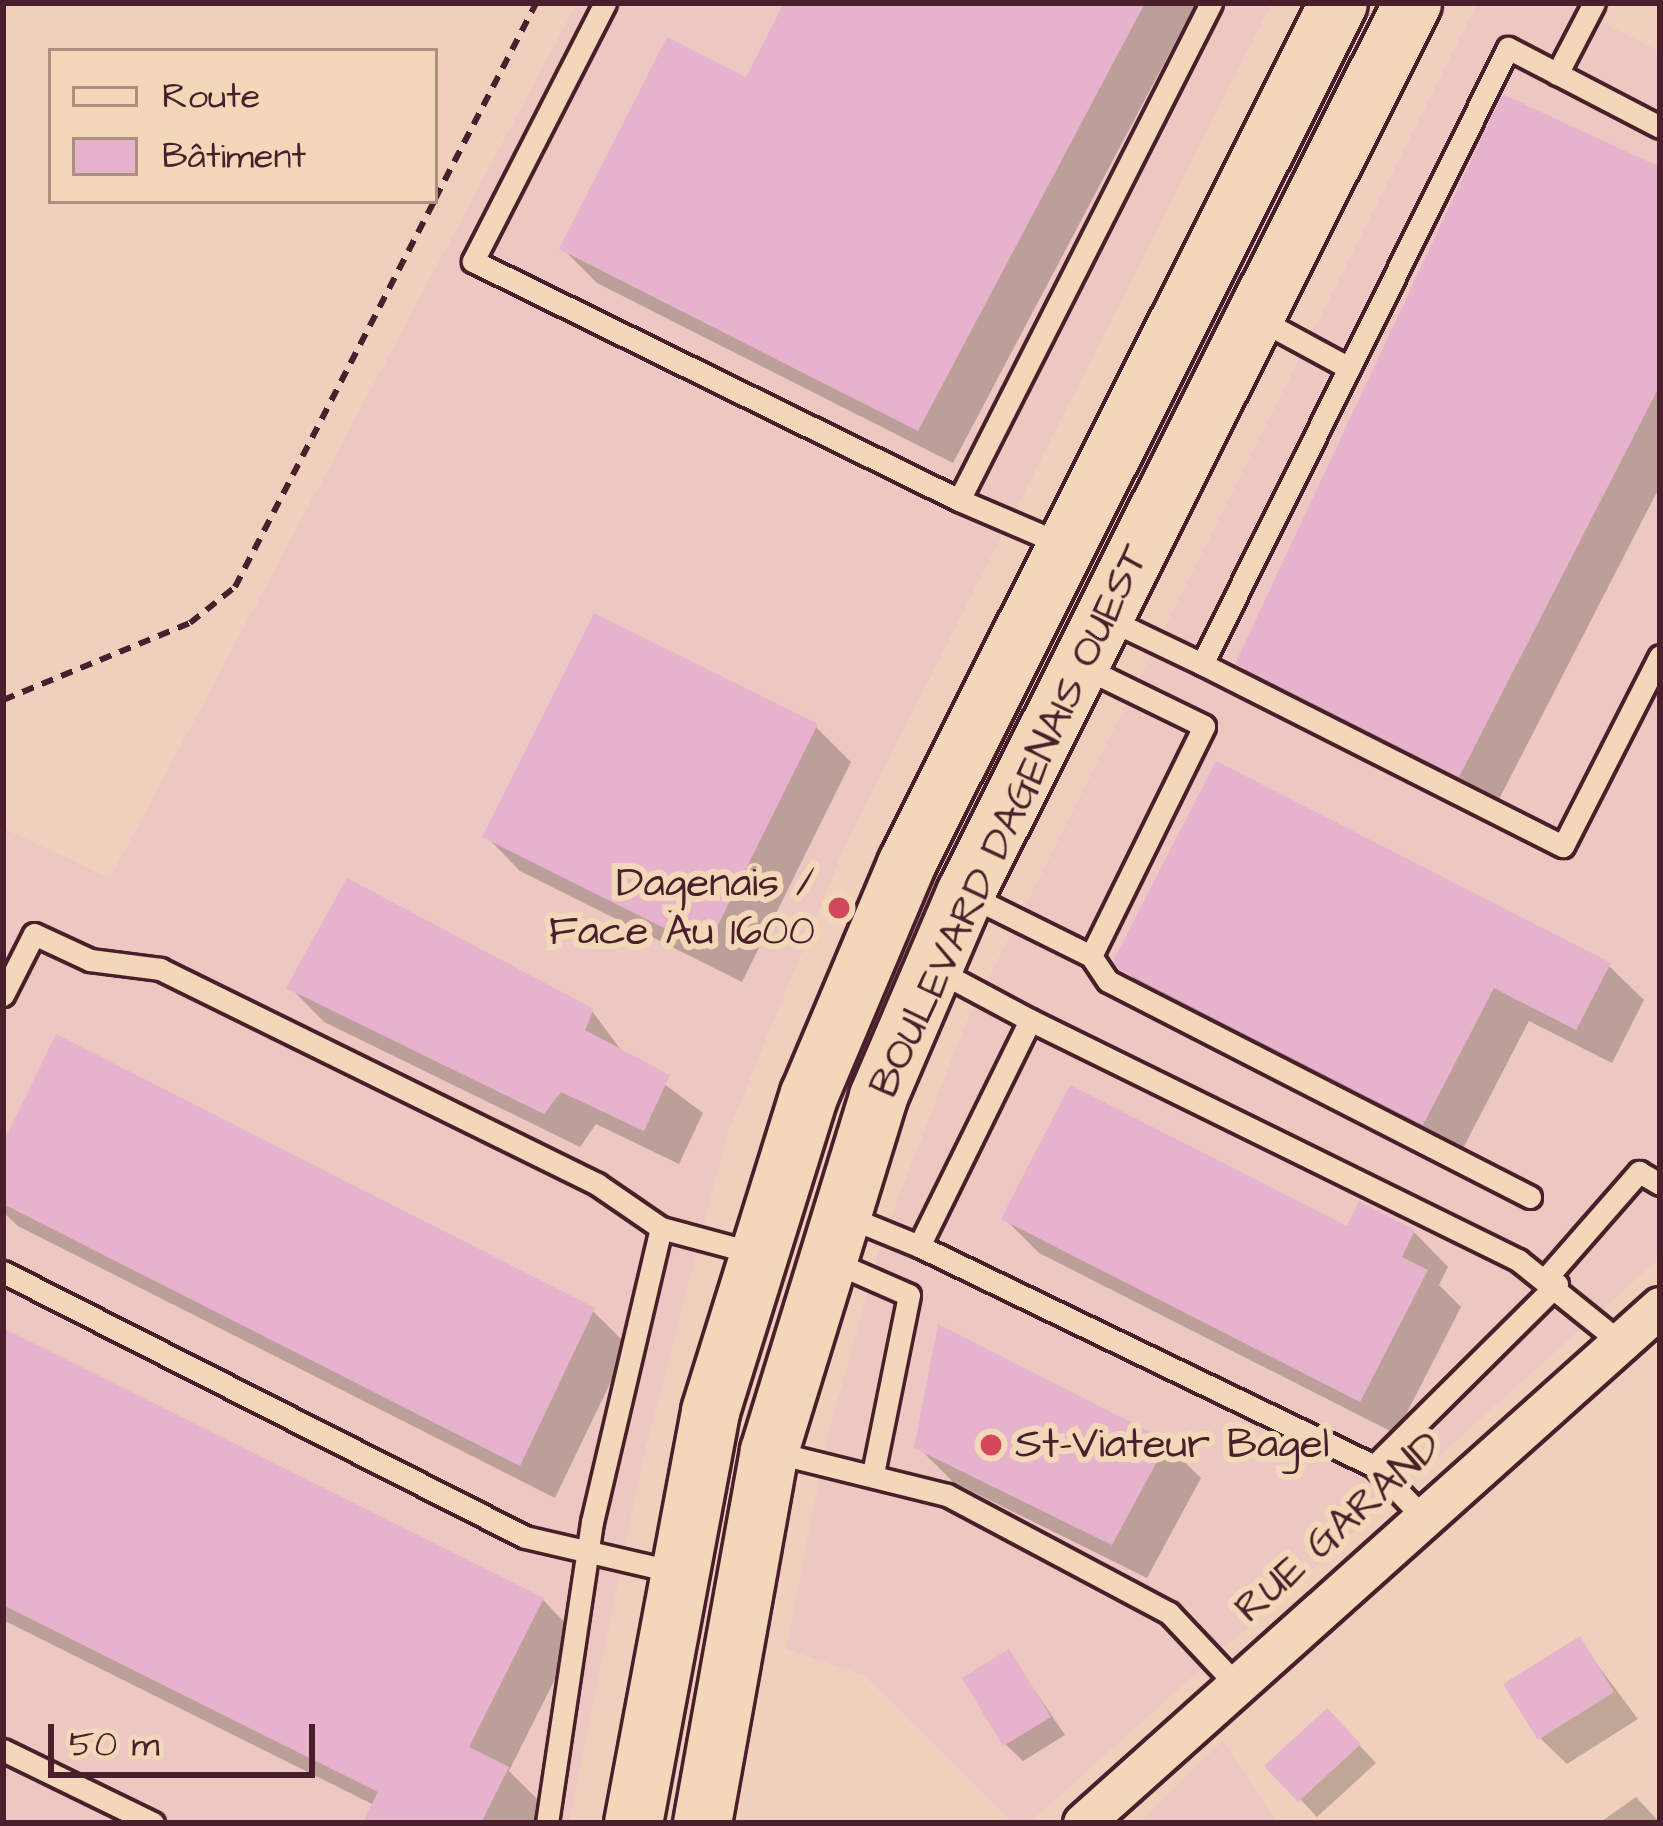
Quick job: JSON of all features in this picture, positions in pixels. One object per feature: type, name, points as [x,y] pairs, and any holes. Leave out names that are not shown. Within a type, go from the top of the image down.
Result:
[{"type":"main road","name":"BOULEVARD DAGENAIS OUEST","points":[[633,1823],[675,1572],[754,1253],[858,970],[1338,3]]},
{"type":"main road","name":"BOULEVARD DAGENAIS OUEST","points":[[702,1823],[769,1451],[829,1235],[931,967],[1412,3]]},
{"type":"street","name":"RUE GARAND","points":[[1083,1823],[1660,1307]]},
{"type":"lane","points":[[604,3],[473,261],[959,500],[1065,545]]},
{"type":"lane","points":[[959,500],[1211,3]]},
{"type":"lane","points":[[1557,74],[1594,3]]},
{"type":"lane","points":[[1202,664],[1508,48],[1660,127]]},
{"type":"lane","points":[[1254,316],[1349,368]]},
{"type":"lane","points":[[1091,641],[1202,664],[1563,846],[1660,656]]},
{"type":"lane","points":[[1090,956],[1204,726],[1091,641]]},
{"type":"lane","points":[[965,893],[1090,956],[1108,981],[1530,1197]]},
{"type":"lane","points":[[3,994],[34,934],[90,960],[160,969],[597,1184],[662,1228],[754,1253]]},
{"type":"lane","points":[[931,967],[1552,1281],[1620,1342]]},
{"type":"lane","points":[[919,1246],[1030,1020]]},
{"type":"lane","points":[[1374,1466],[1552,1281],[1639,1172],[1660,1184]]},
{"type":"lane","points":[[548,1823],[588,1558],[662,1228]]},
{"type":"lane","points":[[829,1235],[919,1246],[1374,1466],[1423,1517]]},
{"type":"lane","points":[[829,1235],[909,1295],[873,1473]]},
{"type":"lane","points":[[3,1272],[525,1537],[588,1558],[675,1572]]},
{"type":"lane","points":[[769,1451],[873,1473],[946,1495],[1169,1613],[1236,1684]]},
{"type":"lane","points":[[3,1750],[153,1823]]},
{"type":"path","points":[[438,194],[536,3]]},
{"type":"path","points":[[3,700],[190,622],[235,587],[433,204]]},
{"type":"shaded area","points":[[577,3],[1272,3],[847,842],[727,1135],[642,1464],[569,1823],[3,1823],[3,828],[110,878]]},
{"type":"shaded area","points":[[1477,3],[1566,3],[1660,52],[1660,1258],[1029,1823],[1013,1823],[865,1676],[786,1649],[829,1430],[883,1238],[963,1030]]},
{"type":"shaded area","points":[[1223,1740],[1277,1823],[1139,1823]]},
{"type":"building","points":[[784,3],[1145,3],[918,431],[559,249],[667,37],[746,77]]},
{"type":"building","points":[[1502,94],[1660,167],[1660,385],[1459,777],[1235,664]]},
{"type":"building","points":[[594,613],[818,724],[706,949],[482,837]]},
{"type":"building","points":[[1216,761],[1611,963],[1576,1030],[1494,988],[1423,1125],[1118,969],[1113,961]]},
{"type":"building","points":[[347,878],[594,1009],[585,1030],[670,1075],[644,1131],[561,1092],[544,1114],[286,988]]},
{"type":"building","points":[[56,1034],[595,1308],[520,1466],[3,1204],[3,1143]]},
{"type":"building","points":[[1070,1085],[1347,1226],[1359,1201],[1415,1230],[1402,1257],[1428,1270],[1360,1402],[1001,1219]]},
{"type":"building","points":[[938,1324],[1168,1441],[1112,1545],[914,1448]]},
{"type":"building","points":[[3,1328],[544,1598],[469,1747],[509,1767],[481,1823],[362,1823],[378,1792],[3,1605]]},
{"type":"building","points":[[1580,1636],[1614,1692],[1538,1740],[1503,1684]]},
{"type":"building","points":[[1009,1649],[1051,1717],[1003,1746],[962,1678]]},
{"type":"building","points":[[1327,1708],[1361,1744],[1298,1802],[1264,1766]]},
{"type":"place","name":"Dagenais / Face Au 1600","points":[[839,908]]},
{"type":"place","name":"St-Viateur Bagel","points":[[991,1445]]}]
